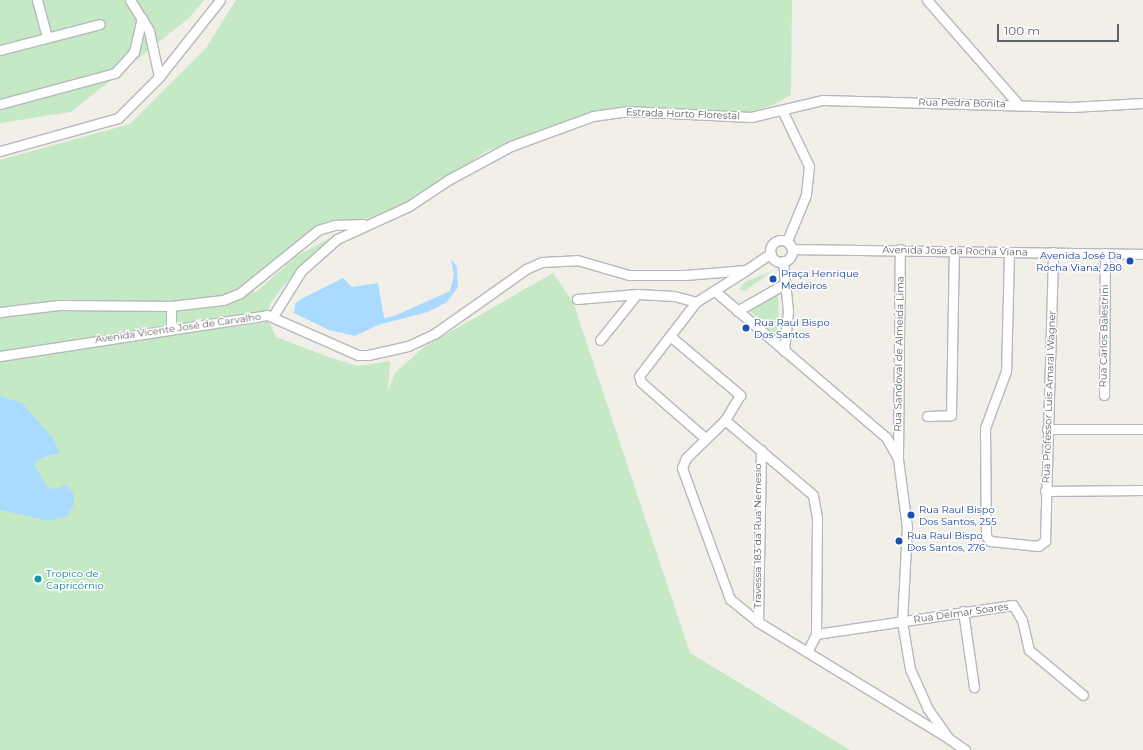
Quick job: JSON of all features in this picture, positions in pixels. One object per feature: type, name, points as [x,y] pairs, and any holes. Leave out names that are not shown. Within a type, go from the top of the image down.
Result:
[{"type":"street","points":[[38,0],[47,37]]},
{"type":"street","points":[[130,0],[149,31],[159,77]]},
{"type":"street","points":[[0,151],[111,121],[124,113],[159,77],[220,0]]},
{"type":"street","points":[[927,0],[1019,105]]},
{"type":"street","points":[[0,104],[115,73],[134,52],[142,18]]},
{"type":"street","points":[[0,50],[100,24]]},
{"type":"street","name":"Rua Pedra Bonita","points":[[782,110],[823,100],[1019,105],[1143,103]]},
{"type":"street","points":[[782,110],[809,166],[806,195],[787,241]]},
{"type":"street","name":"Estrada Horto Florestal","points":[[367,223],[409,206],[448,180],[511,146],[588,118],[627,111],[751,117],[782,110]]},
{"type":"street","points":[[0,312],[59,305],[171,306],[223,300],[240,293],[318,230],[334,225],[367,223]]},
{"type":"street","points":[[273,316],[289,287],[319,253],[367,223]]},
{"type":"street","points":[[783,261],[791,256],[792,250],[787,241]]},
{"type":"street","points":[[705,438],[641,382],[641,372],[696,302],[716,292],[771,253],[776,242],[787,241]]},
{"type":"street","name":"Avenida José da Rocha Viana","points":[[792,250],[900,249],[1143,254]]},
{"type":"street","name":"Rua Sandoval de Almeida Lima","points":[[898,459],[900,249]]},
{"type":"street","points":[[927,416],[951,415],[954,251]]},
{"type":"street","name":"Rua Professor Luis Amaral Wagner","points":[[1009,252],[1006,371],[985,428],[985,533],[990,541],[1038,546],[1045,541],[1045,491],[1053,252]]},
{"type":"street","points":[[771,253],[783,261],[788,311],[784,351]]},
{"type":"street","name":"Rua Carlos Balestrini","points":[[1104,394],[1105,253]]},
{"type":"street","name":"Avenida Vicente José de Carvalho","points":[[0,356],[171,329],[273,316],[358,355],[368,355],[408,346],[434,334],[526,269],[542,262],[577,260],[639,275],[746,270]]},
{"type":"street","points":[[737,311],[786,284]]},
{"type":"street","points":[[716,292],[886,437],[898,459],[907,527],[902,622],[910,669],[917,690],[948,738]]},
{"type":"street","points":[[577,299],[637,294],[674,296],[696,302]]},
{"type":"street","points":[[600,340],[637,294]]},
{"type":"street","points":[[171,306],[171,329]]},
{"type":"street","points":[[670,336],[740,395],[725,420],[686,458],[682,473],[726,592],[734,606],[910,718],[948,738],[964,750]]},
{"type":"street","points":[[725,420],[813,495],[817,518],[816,634],[807,652]]},
{"type":"street","points":[[1047,429],[1143,429]]},
{"type":"street","name":"Travessa 183 da Rua Nemesio","points":[[758,622],[761,450]]},
{"type":"street","points":[[1045,491],[1143,490]]},
{"type":"street","name":"Rua Delmar Soares","points":[[816,634],[902,622],[963,611],[1013,605],[1022,620],[1032,655],[1083,695]]},
{"type":"street","points":[[963,611],[974,687]]},
{"type":"green space","points":[[0,0],[204,0],[189,18],[71,112],[0,123]]},
{"type":"green space","points":[[236,0],[792,0],[791,95],[773,105],[745,113],[592,114],[487,151],[413,201],[383,214],[328,228],[305,240],[248,284],[255,293],[297,256],[330,238],[284,285],[270,304],[268,320],[276,337],[331,358],[358,366],[390,361],[388,391],[395,373],[424,347],[553,273],[573,302],[690,653],[850,750],[0,750],[0,160],[130,124],[206,48]]},
{"type":"green space","points":[[772,271],[745,291],[739,289],[745,282]]},
{"type":"green space","points":[[778,293],[779,317],[776,335],[749,310]]},
{"type":"water","points":[[451,259],[457,267],[458,287],[447,302],[428,312],[378,325],[355,336],[329,330],[294,313],[295,304],[301,299],[343,278],[352,287],[378,283],[384,318],[394,316],[450,291],[454,275]]},
{"type":"water","points":[[0,396],[22,403],[53,438],[60,453],[41,458],[34,464],[48,488],[56,489],[66,485],[73,492],[74,504],[67,516],[48,521],[0,510]]},
{"type":"place","name":"Avenida José Da Rocha Viana, 280","points":[[1130,261]]},
{"type":"place","name":"Praça Henrique Medeiros","points":[[773,279]]},
{"type":"place","name":"Rua Raul Bispo Dos Santos","points":[[746,328]]},
{"type":"place","name":"Rua Raul Bispo Dos Santos, 255","points":[[911,515]]},
{"type":"place","name":"Rua Raul Bispo Dos Santos, 276","points":[[899,541]]},
{"type":"place","name":"Tropico de Capricórnio","points":[[38,579]]}]
